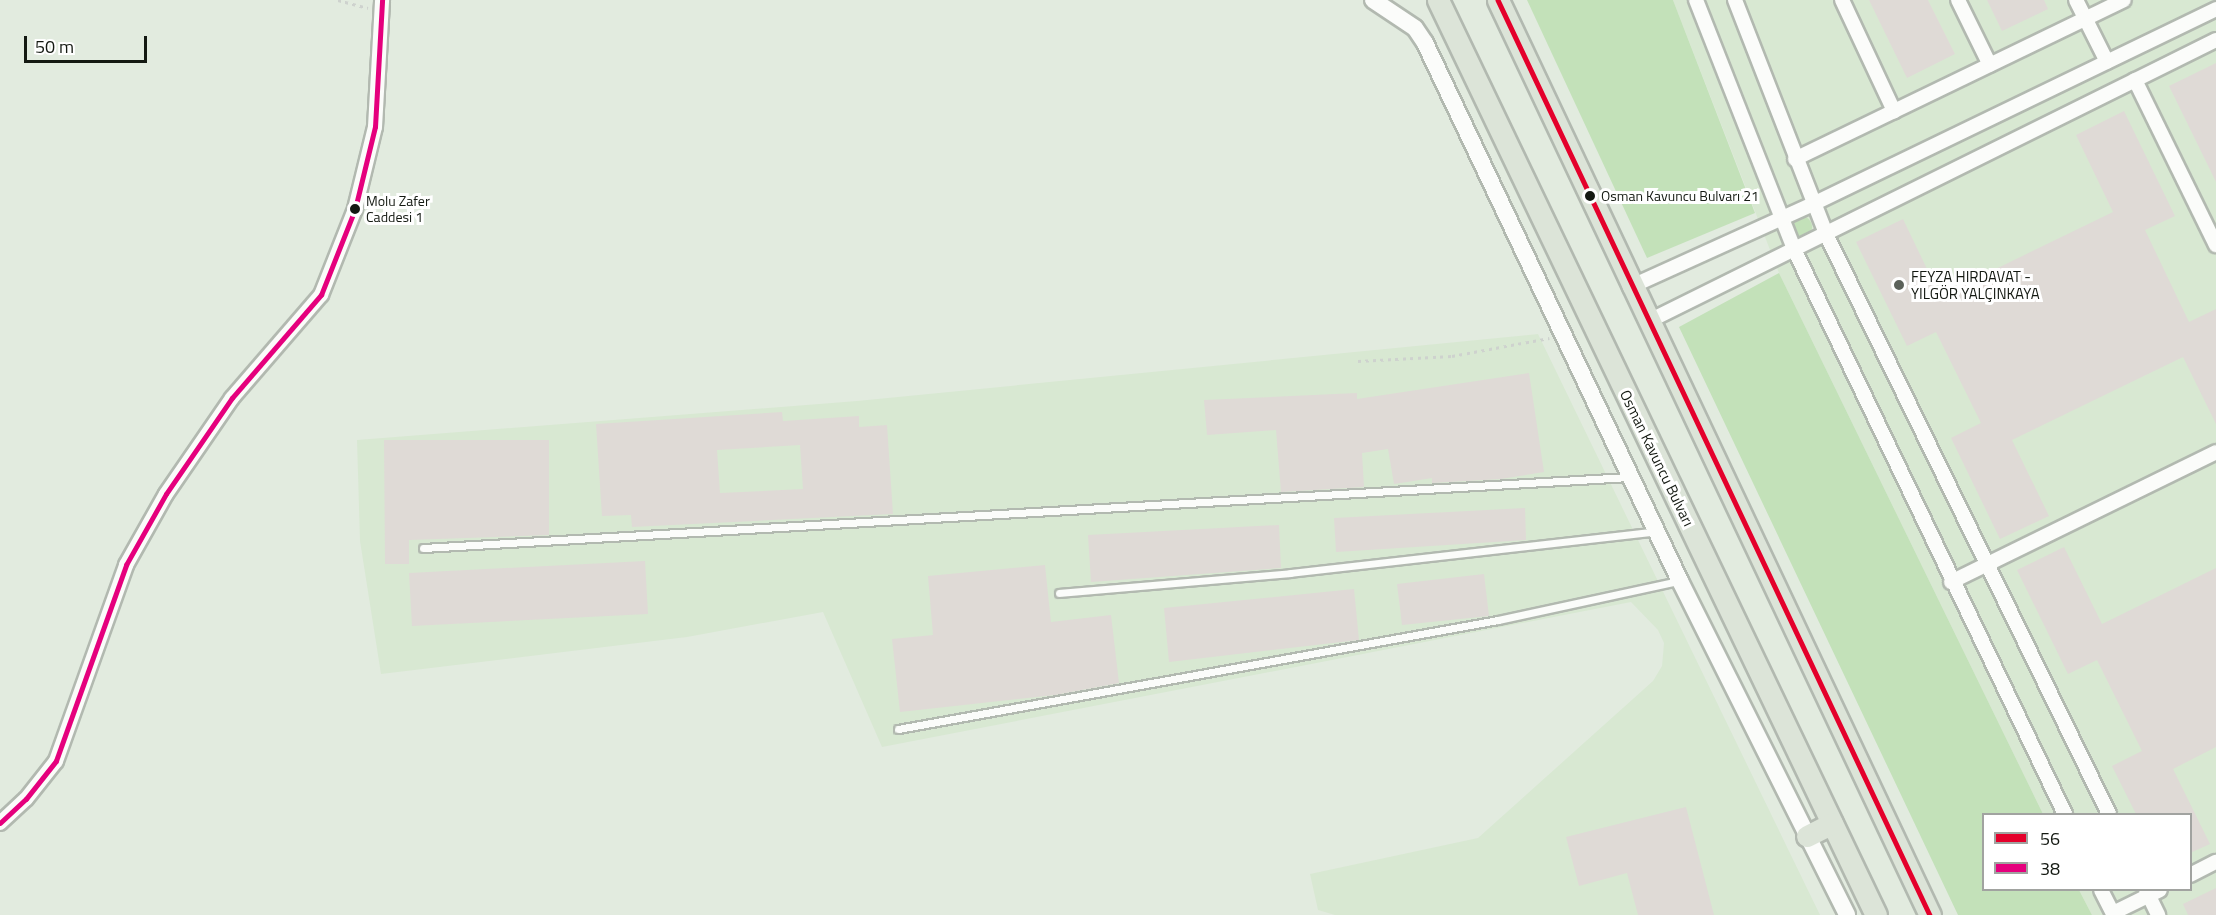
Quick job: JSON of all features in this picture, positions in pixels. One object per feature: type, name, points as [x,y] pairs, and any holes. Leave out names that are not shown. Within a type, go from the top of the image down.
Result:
[{"type":"highway","name":"Osman Kavuncu Bulvarı","points":[[1438,0],[1876,915]]},
{"type":"highway","points":[[1498,0],[1630,287],[1930,915]]},
{"type":"highway","points":[[1807,836],[1832,823]]},
{"type":"street","points":[[1373,0],[1421,35],[1680,581],[1847,915]]},
{"type":"street","points":[[1696,0],[1794,249],[1951,582],[2065,813]]},
{"type":"street","points":[[1735,0],[1826,234],[2109,813]]},
{"type":"street","points":[[1842,0],[1894,111]]},
{"type":"street","points":[[1958,0],[1990,65]]},
{"type":"street","points":[[2076,0],[2107,62]]},
{"type":"street","points":[[1795,159],[2124,0]]},
{"type":"street","points":[[0,823],[26,799],[56,761],[126,565],[166,494],[232,399],[321,295],[355,209],[375,127],[381,6]]},
{"type":"street","points":[[1630,287],[1813,204],[2216,9]]},
{"type":"street","points":[[1647,322],[2216,40]]},
{"type":"street","points":[[2135,80],[2216,245]]},
{"type":"street","points":[[1951,582],[2216,452]]},
{"type":"street","points":[[2192,874],[2216,862]]},
{"type":"street","points":[[2102,891],[2113,914],[2152,891],[2158,915]]},
{"type":"lane","points":[[423,548],[1630,477]]},
{"type":"lane","points":[[1059,593],[1290,573],[1656,531]]},
{"type":"lane","points":[[898,729],[1498,620],[1680,581]]},
{"type":"path","points":[[338,0],[381,6]]},
{"type":"path","points":[[1358,361],[1452,356],[1563,335]]},
{"type":"shaded area","points":[[1673,0],[2216,0],[2216,915],[2092,915],[2080,891],[2192,891],[2192,813],[2043,813],[1779,273]]},
{"type":"shaded area","points":[[1538,334],[1820,915],[1335,915],[1318,910],[1310,874],[1478,838],[1653,681],[1662,666],[1664,643],[1658,630],[1631,602],[882,747],[823,612],[687,637],[381,674],[360,541],[357,440],[857,401]]},
{"type":"green space","points":[[1527,0],[1673,0],[1755,213],[1647,258]]},
{"type":"green space","points":[[1801,216],[1809,219],[1812,227],[1809,235],[1801,238],[1793,235],[1790,227],[1793,219]]},
{"type":"green space","points":[[1779,273],[2043,813],[1982,813],[1982,891],[2080,891],[2092,915],[1958,915],[1679,327]]},
{"type":"building","points":[[1869,0],[1928,0],[1955,54],[1907,78]]},
{"type":"building","points":[[1987,0],[2044,0],[2048,9],[2002,31]]},
{"type":"building","points":[[2216,63],[2216,182],[2169,86]]},
{"type":"building","points":[[2124,111],[2175,216],[2145,230],[2189,322],[2216,309],[2216,424],[2183,357],[2012,440],[2049,516],[2000,539],[1951,438],[1981,423],[1936,332],[1907,346],[1856,242],[1903,219],[1940,296],[2113,212],[2076,135]]},
{"type":"building","points":[[1529,373],[1544,472],[1501,479],[1432,483],[1432,478],[1394,484],[1388,449],[1362,453],[1364,487],[1281,492],[1276,430],[1207,435],[1204,400],[1357,393],[1357,399]]},
{"type":"building","points":[[782,412],[783,421],[859,416],[859,427],[887,425],[893,514],[632,527],[631,515],[602,516],[596,424]],"holes":[[[800,445],[803,489],[720,493],[717,450]]]},
{"type":"building","points":[[384,440],[549,440],[549,535],[409,540],[409,564],[385,564]]},
{"type":"building","points":[[1525,508],[1526,540],[1336,552],[1334,518]]},
{"type":"building","points":[[1279,525],[1281,568],[1091,582],[1088,535]]},
{"type":"building","points":[[2064,547],[2102,624],[2216,568],[2216,747],[2173,769],[2210,844],[2192,852],[2192,813],[2136,813],[2112,766],[2142,751],[2097,660],[2068,674],[2017,570]]},
{"type":"building","points":[[645,561],[648,614],[412,626],[409,573]]},
{"type":"building","points":[[1045,565],[1051,622],[1111,615],[1119,683],[1055,695],[900,712],[892,639],[933,635],[928,576]]},
{"type":"building","points":[[1484,574],[1489,616],[1402,625],[1397,584]]},
{"type":"building","points":[[1354,589],[1359,640],[1169,662],[1164,608]]},
{"type":"building","points":[[1686,807],[1714,915],[1638,915],[1627,873],[1579,886],[1566,837]]},
{"type":"building","points":[[2216,888],[2216,915],[2188,915],[2183,904]]},
{"type":"transit line","name":"38","points":[[0,823],[26,799],[56,761],[126,565],[166,494],[232,398],[321,295],[355,209],[375,127],[382,0]]},
{"type":"transit line","name":"56","points":[[1498,0],[1930,915]]},
{"type":"place","name":"Osman Kavuncu Bulvarı 21","points":[[1590,196]]},
{"type":"place","name":"Molu Zafer Caddesi 1","points":[[355,209]]},
{"type":"place","name":"FEYZA HIRDAVAT - YILGÖR YALÇINKAYA","points":[[1899,285]]}]
